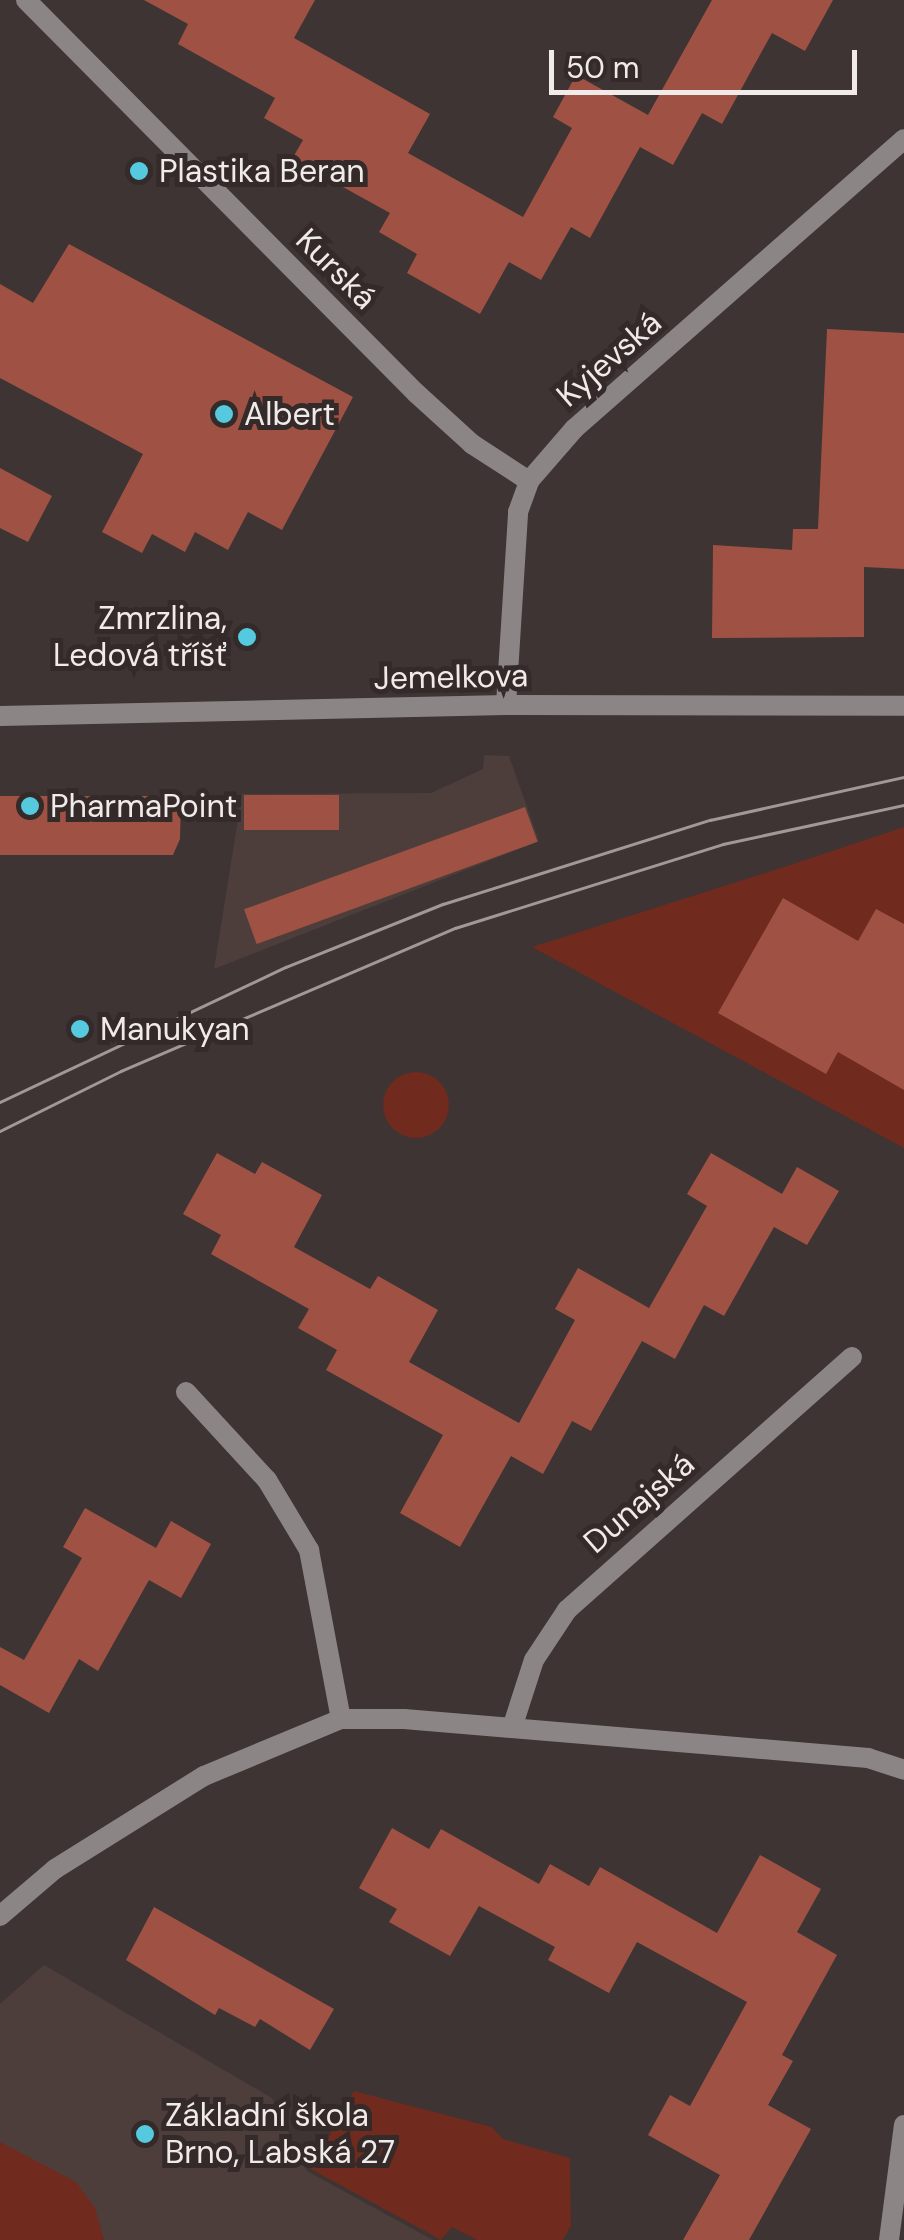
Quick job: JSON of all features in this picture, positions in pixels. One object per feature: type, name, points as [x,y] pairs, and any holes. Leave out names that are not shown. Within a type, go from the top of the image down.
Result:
[{"type":"street","name":"Kurská","points":[[26,0],[416,392],[472,444],[529,481]]},
{"type":"street","name":"Kyjevská","points":[[506,704],[514,548],[529,481],[574,429],[904,139]]},
{"type":"street","name":"Jemelkova","points":[[0,716],[506,704],[904,706]]},
{"type":"street","name":"Dunajská","points":[[512,1728],[534,1660],[567,1610],[852,1357]]},
{"type":"street","points":[[186,1392],[267,1480],[309,1550],[341,1719]]},
{"type":"street","points":[[0,1916],[55,1869],[204,1776],[341,1719],[512,1728],[868,1758],[904,1770]]},
{"type":"street","points":[[890,2240],[904,2124]]},
{"type":"shaded area","points":[[484,755],[509,756],[539,841],[214,969],[242,794],[431,793],[483,769]]},
{"type":"shaded area","points":[[904,827],[904,1148],[532,947],[784,867]]},
{"type":"shaded area","points":[[416,1072],[439,1082],[449,1105],[439,1128],[416,1138],[393,1128],[383,1105],[393,1082]]},
{"type":"shaded area","name":"Základní škola Brno, Labská 27","points":[[44,1965],[272,2098],[307,2171],[433,2240],[0,2240],[0,2004]]},
{"type":"shaded area","points":[[354,2091],[492,2127],[503,2139],[570,2158],[571,2226],[563,2240],[477,2240],[452,2227],[441,2240],[311,2169]]},
{"type":"shaded area","points":[[0,2142],[76,2182],[95,2208],[104,2240],[0,2240]]},
{"type":"building","points":[[144,0],[315,0],[294,38],[430,114],[408,153],[523,217],[572,128],[553,117],[576,75],[648,115],[712,0],[833,0],[805,51],[772,33],[722,124],[702,113],[673,165],[640,147],[590,238],[571,227],[541,280],[509,262],[480,314],[407,273],[417,254],[379,232],[390,213],[292,159],[303,140],[264,118],[275,98],[178,44],[188,24]]},
{"type":"building","points":[[69,244],[353,397],[282,530],[248,512],[228,550],[195,532],[185,552],[152,534],[142,553],[102,532],[143,454],[0,378],[0,284],[33,303]]},
{"type":"building","points":[[827,329],[904,333],[904,569],[864,567],[864,637],[712,638],[713,545],[792,550],[793,529],[818,529]]},
{"type":"building","points":[[0,468],[52,496],[28,542],[0,528]]},
{"type":"building","points":[[244,795],[339,795],[339,830],[244,830]]},
{"type":"building","points":[[0,796],[181,796],[180,839],[173,855],[0,855]]},
{"type":"building","points":[[525,807],[538,842],[257,944],[244,909]]},
{"type":"building","points":[[783,898],[858,941],[876,909],[904,924],[904,1090],[838,1052],[826,1074],[718,1013]]},
{"type":"building","points":[[217,1153],[255,1174],[262,1162],[322,1195],[294,1247],[370,1289],[378,1276],[438,1310],[409,1362],[519,1423],[575,1320],[555,1309],[578,1268],[649,1308],[707,1206],[687,1194],[711,1153],[782,1194],[797,1167],[839,1191],[807,1245],[774,1227],[724,1316],[704,1305],[675,1359],[642,1341],[591,1431],[572,1421],[543,1474],[511,1456],[460,1547],[400,1513],[443,1435],[326,1370],[337,1350],[298,1328],[309,1309],[211,1254],[221,1235],[183,1214]]},
{"type":"building","points":[[85,1508],[156,1548],[171,1521],[211,1544],[181,1598],[149,1580],[98,1671],[79,1659],[49,1713],[0,1685],[0,1647],[24,1660],[82,1558],[63,1547]]},
{"type":"building","points":[[392,1828],[429,1849],[441,1829],[539,1884],[550,1864],[589,1886],[600,1867],[717,1933],[760,1855],[821,1889],[797,1932],[837,1955],[782,2055],[793,2061],[768,2105],[811,2129],[749,2240],[683,2240],[720,2175],[648,2135],[670,2095],[690,2106],[747,2002],[637,1942],[609,1993],[548,1960],[555,1947],[479,1906],[450,1956],[389,1922],[397,1909],[359,1888]]},
{"type":"building","points":[[154,1907],[334,2009],[310,2050],[260,2019],[255,2027],[219,2008],[215,2015],[126,1960]]},
{"type":"tram line","points":[[0,1102],[286,967],[443,904],[710,820],[904,777]]},
{"type":"tram line","points":[[0,1131],[121,1071],[455,928],[723,844],[904,805]]},
{"type":"place","name":"Plastika Beran","points":[[139,171]]},
{"type":"place","name":"Albert","points":[[224,414]]},
{"type":"place","name":"Zmrzlina, Ledová tříšť","points":[[247,637]]},
{"type":"place","name":"PharmaPoint","points":[[30,806]]},
{"type":"place","name":"Manukyan","points":[[80,1029]]},
{"type":"place","name":"Základní škola Brno, Labská 27","points":[[145,2134]]}]
